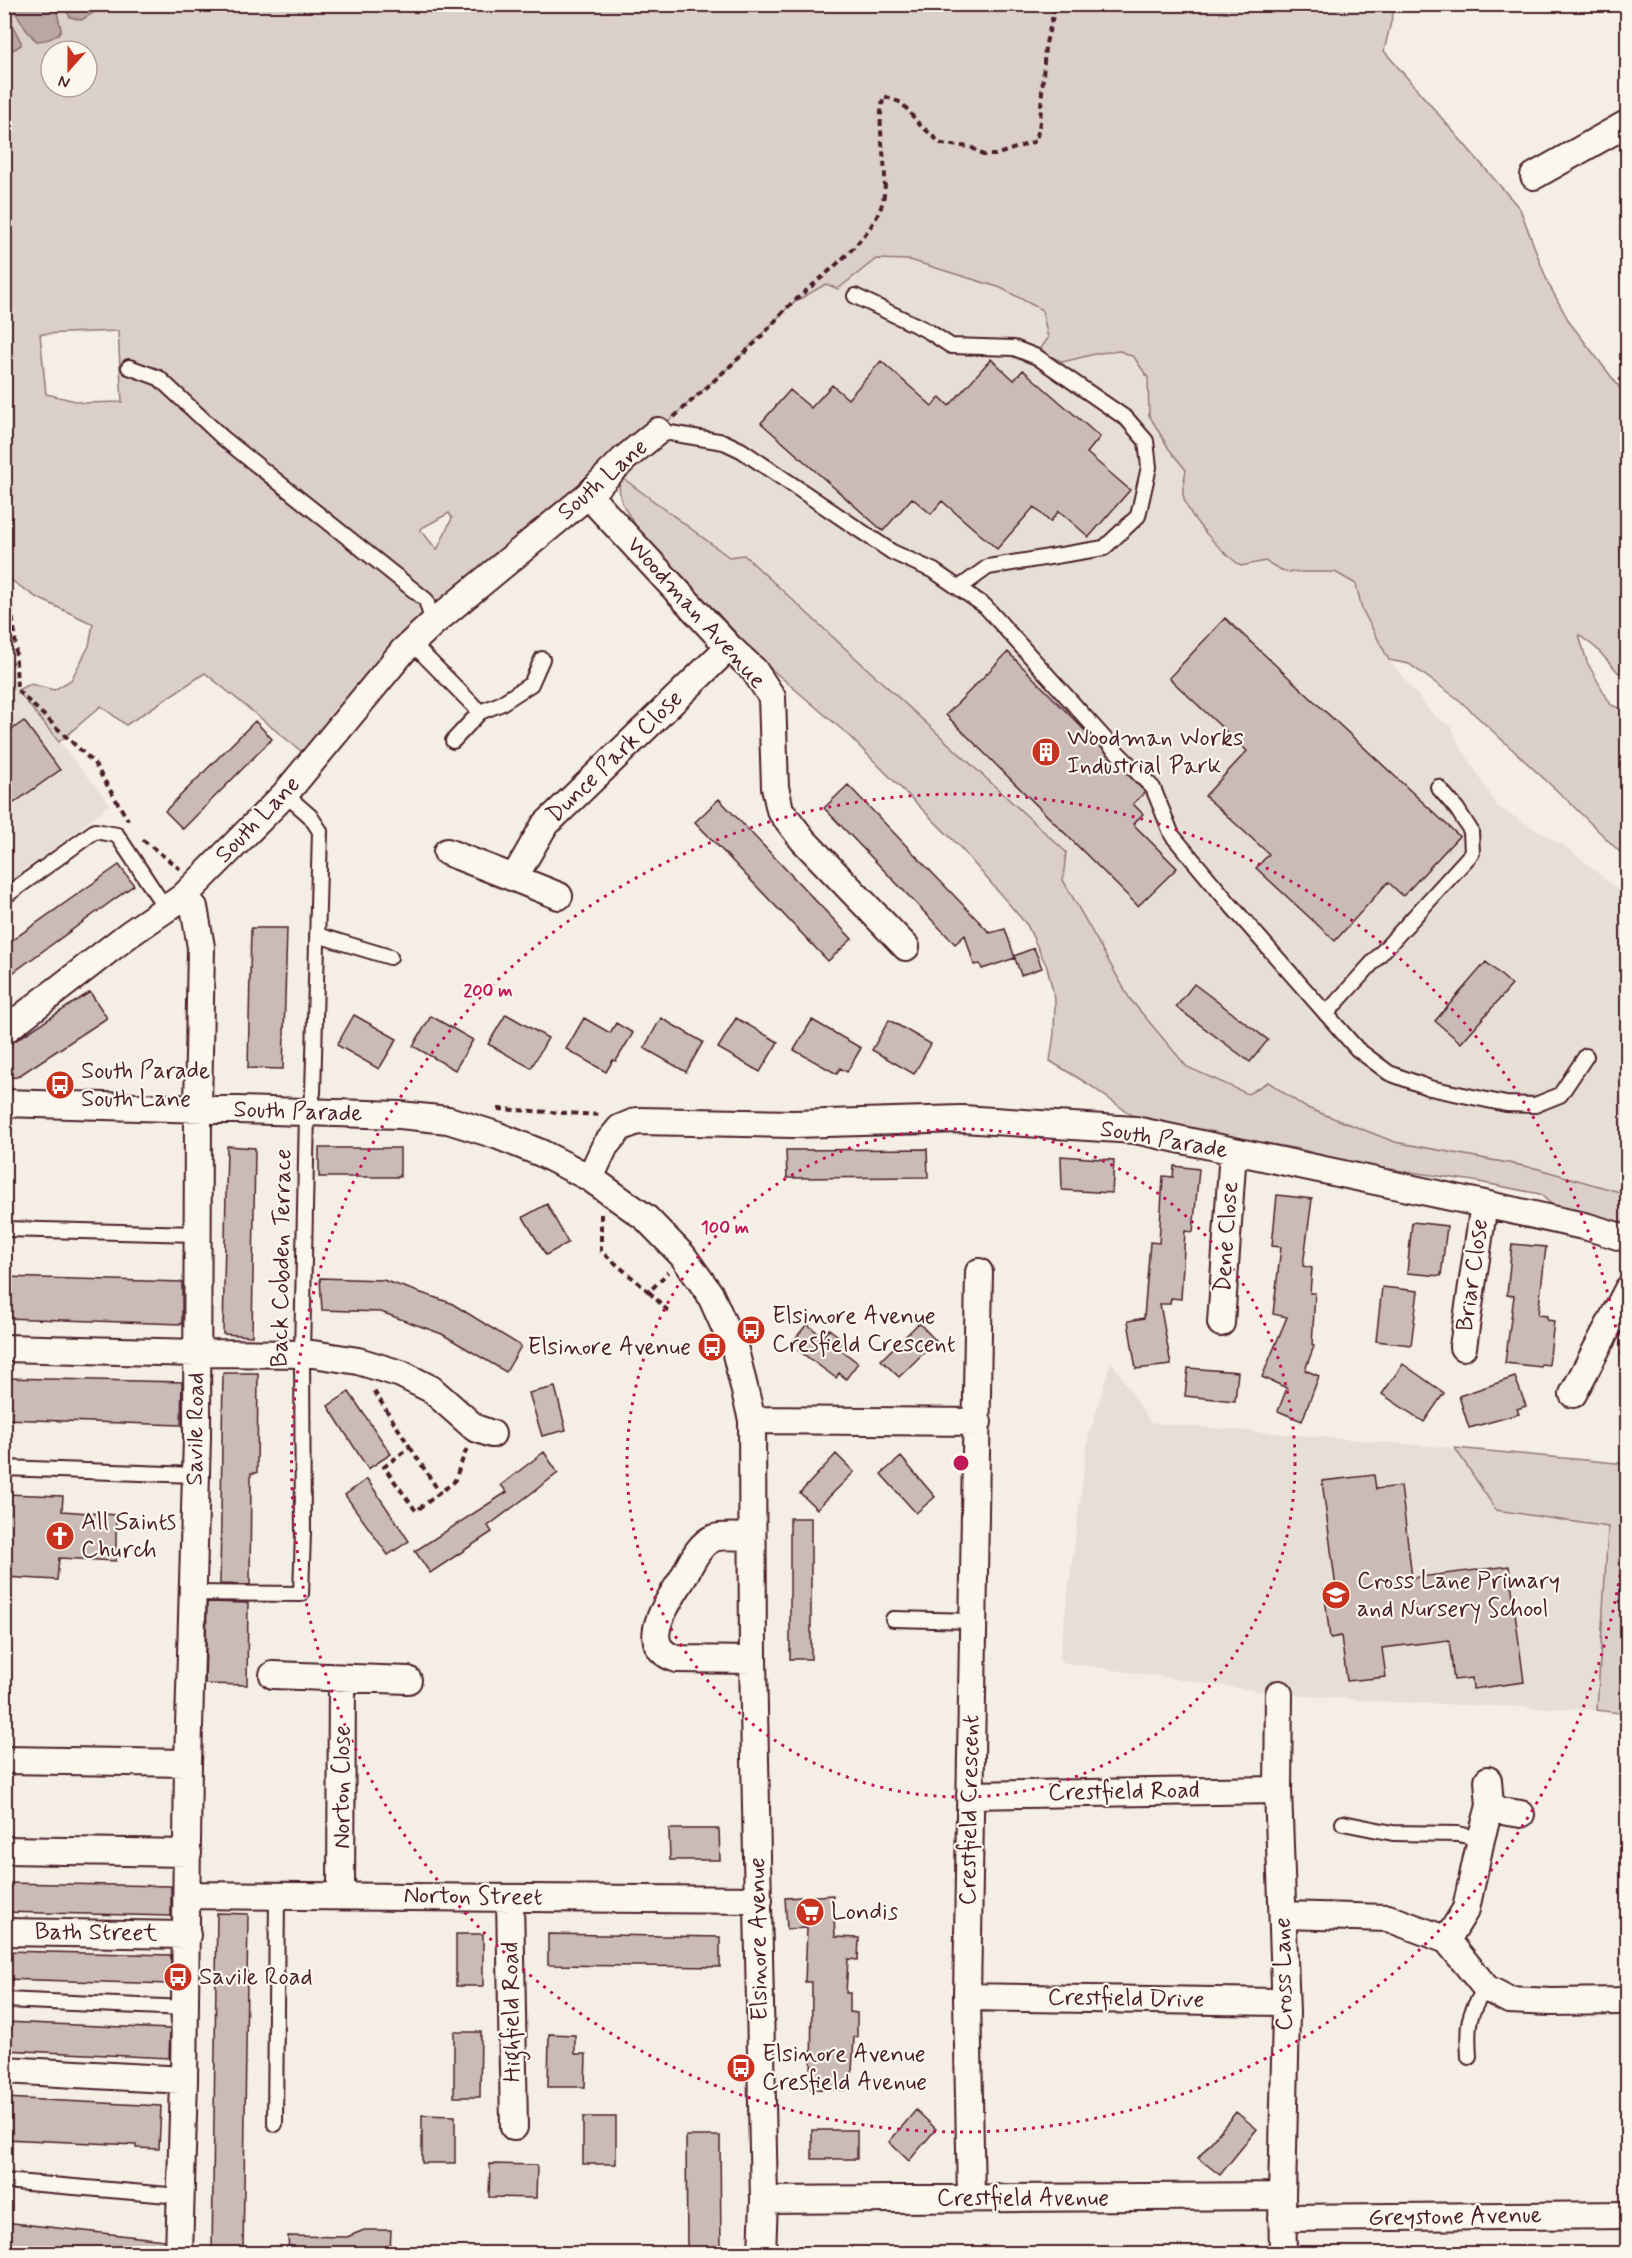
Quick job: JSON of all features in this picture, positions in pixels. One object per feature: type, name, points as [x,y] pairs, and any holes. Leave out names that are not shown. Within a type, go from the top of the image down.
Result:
[{"type":"street","points":[[1534,176],[1628,123]]},
{"type":"street","name":"South Lane","points":[[4,1031],[182,896],[285,794],[412,643],[588,495],[624,459],[658,431]]},
{"type":"street","name":"Woodman Avenue","points":[[588,495],[729,647],[754,670],[772,697],[775,787],[780,810],[803,840],[906,947]]},
{"type":"street","name":"Dunce Park Close","points":[[514,878],[544,826],[729,647]]},
{"type":"street","points":[[447,852],[559,896]]},
{"type":"street","name":"Savile Road","points":[[179,2253],[188,1895],[188,1763],[197,1353],[201,947],[194,907],[182,896]]},
{"type":"street","name":"South Parade","points":[[4,1103],[400,1115],[448,1120],[542,1153],[595,1182]]},
{"type":"street","name":"South Parade","points":[[620,1128],[637,1121],[794,1124],[962,1119],[1135,1130],[1484,1204],[1588,1227],[1628,1239]]},
{"type":"street","points":[[595,1182],[605,1146],[620,1128]]},
{"type":"street","name":"Dene Close","points":[[1221,1323],[1233,1151]]},
{"type":"street","name":"Elsinore Avenue","points":[[595,1182],[646,1218],[683,1256],[710,1294],[735,1350],[752,1420],[753,1660],[764,2200],[762,2253]]},
{"type":"street","name":"Briar Close","points":[[1463,1347],[1484,1204]]},
{"type":"street","name":"Crestfield Crescent","points":[[971,2198],[967,1997],[979,1272]]},
{"type":"street","points":[[1573,1394],[1628,1289]]},
{"type":"street","points":[[4,1348],[313,1354],[355,1360],[401,1374],[431,1389],[484,1431]]},
{"type":"street","points":[[752,1420],[978,1422]]},
{"type":"street","points":[[752,1537],[714,1538],[700,1550],[659,1618],[656,1636],[660,1648],[666,1655],[677,1659],[753,1660]]},
{"type":"street","points":[[273,1675],[408,1680]]},
{"type":"street","name":"Norton Close","points":[[341,1896],[342,1678]]},
{"type":"street","name":"Cross Lane","points":[[1279,1694],[1278,1790],[1285,2002],[1283,2253]]},
{"type":"street","points":[[4,1760],[188,1763]]},
{"type":"street","points":[[1447,1940],[1466,1909],[1489,1809],[1488,1780]]},
{"type":"street","name":"Crestfield Road","points":[[970,1795],[1278,1790]]},
{"type":"street","points":[[1489,1809],[1521,1814]]},
{"type":"street","points":[[4,1850],[188,1852]]},
{"type":"street","name":"Norton Street","points":[[188,1895],[759,1900]]},
{"type":"street","name":"Highfield Road","points":[[510,1898],[514,2127]]},
{"type":"street","points":[[1283,1915],[1388,1918],[1447,1940],[1486,1988],[1509,2000],[1551,2002],[1628,2000]]},
{"type":"street","name":"Bath Street","points":[[4,1932],[187,1935]]},
{"type":"street","name":"Crestfield Drive","points":[[967,1997],[1285,2002]]},
{"type":"street","points":[[4,2070],[184,2080]]},
{"type":"street","name":"Crestfield Avenue","points":[[764,2200],[971,2198],[1282,2207]]},
{"type":"street","name":"Greystone Avenue","points":[[1282,2207],[1628,2215]]},
{"type":"lane","points":[[855,296],[951,346],[1014,348],[1037,357],[1127,419],[1146,441],[1149,467],[1138,516],[1104,548],[988,567],[959,588]]},
{"type":"lane","points":[[129,367],[159,378],[223,438],[426,600],[433,623]]},
{"type":"lane","points":[[658,431],[724,442],[741,450],[892,552],[934,571],[985,606],[1114,749],[1153,788],[1172,835],[1326,1014],[1357,1049],[1389,1073],[1430,1088],[1506,1104],[1535,1105],[1560,1095],[1586,1056]]},
{"type":"lane","points":[[412,643],[480,712]]},
{"type":"lane","points":[[453,741],[480,712],[500,704],[531,684],[542,659]]},
{"type":"lane","points":[[1326,1014],[1472,853],[1471,831],[1457,809],[1438,787]]},
{"type":"lane","name":"Back Cobden Terrace","points":[[193,1593],[301,1594],[302,1354],[307,1112],[313,1093],[320,831],[310,816],[285,794]]},
{"type":"lane","points":[[4,897],[95,831],[117,835],[182,896]]},
{"type":"lane","points":[[317,935],[390,957]]},
{"type":"lane","points":[[4,1228],[197,1234]]},
{"type":"lane","points":[[4,1468],[195,1475]]},
{"type":"lane","points":[[892,1618],[974,1621]]},
{"type":"lane","points":[[1343,1823],[1393,1833],[1458,1834],[1481,1839]]},
{"type":"lane","points":[[275,2124],[277,1894]]},
{"type":"lane","points":[[1469,2057],[1467,2026],[1478,1999],[1486,1988]]},
{"type":"lane","points":[[4,2000],[186,2008]]},
{"type":"lane","points":[[4,2181],[180,2196]]},
{"type":"path","name":"South Lane","points":[[658,431],[761,337],[790,304],[822,278],[869,228],[880,209],[884,190],[881,125],[884,96],[902,103],[919,124],[942,144],[971,147],[983,155],[995,155],[1036,141],[1040,122],[1045,47],[1056,4]]},
{"type":"path","points":[[4,566],[15,634],[17,690],[94,763],[132,826]]},
{"type":"path","points":[[137,836],[182,896]]},
{"type":"path","points":[[490,1108],[609,1115],[620,1128]]},
{"type":"path","points":[[595,1182],[601,1251],[668,1311]]},
{"type":"path","points":[[649,1292],[683,1256]]},
{"type":"path","points":[[355,1360],[440,1493]]},
{"type":"path","points":[[410,1447],[384,1467],[416,1511],[454,1482],[484,1431]]},
{"type":"shaded area","points":[[5,4],[11,5],[33,38],[39,40],[39,99],[99,99],[99,39],[43,39],[59,34],[61,30],[55,4],[63,5],[66,11],[81,20],[107,4],[1395,5],[1384,51],[1520,209],[1548,283],[1570,323],[1627,397],[1627,682],[1596,648],[1579,635],[1587,662],[1611,705],[1627,711],[1627,859],[1458,699],[1409,664],[1389,660],[1362,609],[1356,584],[1335,572],[1285,572],[1265,561],[1241,566],[1215,543],[1198,523],[1186,503],[1183,485],[1186,470],[1169,449],[1149,415],[1148,378],[1134,357],[1120,351],[1099,353],[1063,362],[1039,351],[1048,338],[1042,310],[1001,288],[910,260],[876,259],[838,289],[826,284],[791,304],[737,360],[614,469],[532,522],[417,627],[331,730],[301,751],[205,673],[126,725],[101,706],[59,742],[17,690],[31,684],[54,690],[71,680],[89,646],[93,624],[36,597],[5,576],[4,51],[9,52],[21,42],[5,11]],"holes":[[[118,331],[122,402],[84,403],[46,394],[40,334]],[[449,513],[452,518],[437,550],[420,529]]]},
{"type":"shaded area","points":[[11,5],[55,5],[61,29],[57,35],[37,41],[27,31]]},
{"type":"shaded area","points":[[63,5],[107,5],[81,20],[70,17]]},
{"type":"shaded area","points":[[5,11],[21,42],[21,45],[8,53],[5,51]]},
{"type":"shaded area","points":[[876,259],[910,260],[1001,288],[1042,310],[1048,338],[1063,361],[1099,352],[1120,351],[1134,357],[1148,378],[1149,415],[1169,449],[1186,470],[1183,494],[1191,511],[1220,551],[1241,566],[1265,561],[1285,572],[1335,572],[1356,584],[1362,609],[1389,660],[1435,717],[1452,727],[1457,741],[1498,807],[1569,849],[1627,897],[1627,1194],[1535,1168],[1395,1142],[1305,1107],[1268,1082],[1248,1094],[1187,1067],[1130,999],[1063,880],[1066,852],[744,555],[729,557],[620,476],[658,431],[761,337],[790,304],[826,284],[838,289]]},
{"type":"shaded area","points":[[620,476],[729,557],[744,555],[1066,852],[1063,880],[1130,999],[1187,1067],[1248,1094],[1268,1082],[1305,1107],[1395,1142],[1535,1168],[1627,1194],[1627,1225],[1559,1211],[1540,1194],[1474,1181],[1353,1164],[1299,1149],[1140,1121],[1088,1084],[1050,1061],[1054,1034],[1055,999],[1047,967],[1027,925],[958,845],[846,733],[762,661],[637,527],[620,497]]},
{"type":"shaded area","points":[[4,649],[13,685],[110,804],[5,890]]},
{"type":"shaded area","name":"Cross Lane Primary and Nursery School","points":[[1111,1361],[1151,1423],[1455,1448],[1496,1510],[1608,1527],[1597,1710],[1389,1702],[1279,1694],[1059,1662],[1088,1439]]},
{"type":"shaded area","points":[[1455,1448],[1627,1464],[1627,1714],[1597,1710],[1608,1527],[1496,1510]]},
{"type":"building","points":[[991,359],[1014,380],[1023,370],[1100,437],[1087,453],[1130,490],[1089,537],[1059,511],[1050,522],[1034,507],[997,549],[942,501],[931,514],[912,498],[883,531],[761,423],[790,390],[811,408],[832,385],[848,399],[881,361],[932,406],[940,397],[949,406]]},
{"type":"building","points":[[1225,618],[1459,836],[1403,896],[1388,882],[1335,941],[1256,868],[1269,854],[1205,796],[1247,751],[1169,678]]},
{"type":"building","name":"Woodman Works Industrial Park","points":[[1008,652],[1145,792],[1133,804],[1143,814],[1133,824],[1177,868],[1138,906],[946,715]]},
{"type":"building","points":[[24,721],[60,770],[4,810],[4,735]]},
{"type":"building","points":[[255,721],[272,739],[183,829],[165,811]]},
{"type":"building","points":[[848,785],[990,933],[1005,929],[1015,958],[982,969],[980,964],[974,965],[965,935],[955,944],[824,808]]},
{"type":"building","points":[[719,799],[852,939],[828,961],[695,822]]},
{"type":"building","points":[[119,865],[134,885],[4,979],[4,946]]},
{"type":"building","points":[[251,928],[287,928],[283,1069],[248,1068]]},
{"type":"building","points":[[1034,948],[1042,968],[1021,975],[1014,956]]},
{"type":"building","points":[[1486,962],[1512,985],[1461,1043],[1435,1021]]},
{"type":"building","points":[[1194,984],[1268,1040],[1250,1062],[1176,1007]]},
{"type":"building","points":[[90,992],[107,1018],[17,1077],[4,1078],[4,1048]]},
{"type":"building","points":[[506,1014],[548,1038],[531,1068],[488,1044]]},
{"type":"building","points":[[354,1015],[397,1039],[379,1069],[337,1045]]},
{"type":"building","points":[[431,1016],[473,1040],[455,1070],[413,1046]]},
{"type":"building","points":[[584,1018],[610,1033],[616,1023],[633,1033],[616,1061],[613,1060],[606,1072],[566,1049]]},
{"type":"building","points":[[661,1018],[703,1042],[686,1072],[644,1048]]},
{"type":"building","points":[[736,1018],[778,1042],[760,1072],[718,1048]]},
{"type":"building","points":[[812,1020],[861,1048],[847,1072],[840,1068],[837,1074],[794,1050]]},
{"type":"building","points":[[889,1020],[931,1044],[914,1074],[872,1050]]},
{"type":"building","points":[[227,1146],[255,1148],[252,1336],[223,1334]]},
{"type":"building","points":[[319,1148],[400,1148],[400,1177],[319,1177]]},
{"type":"building","points":[[927,1149],[928,1177],[787,1178],[786,1150]]},
{"type":"building","points":[[1061,1156],[1114,1160],[1112,1193],[1062,1190]]},
{"type":"building","points":[[1174,1166],[1199,1169],[1193,1232],[1185,1231],[1181,1299],[1171,1298],[1170,1304],[1160,1304],[1171,1365],[1136,1369],[1128,1321],[1144,1318],[1150,1242],[1159,1243],[1163,1176],[1173,1177]]},
{"type":"building","points":[[1277,1195],[1312,1199],[1303,1266],[1312,1268],[1310,1293],[1315,1293],[1312,1345],[1314,1346],[1305,1370],[1319,1376],[1302,1421],[1278,1411],[1287,1388],[1262,1377],[1287,1317],[1273,1314],[1281,1247],[1272,1246]]},
{"type":"building","points":[[547,1204],[568,1243],[546,1255],[523,1217]]},
{"type":"building","points":[[1412,1222],[1447,1226],[1441,1276],[1407,1273]]},
{"type":"building","points":[[1512,1244],[1546,1247],[1538,1315],[1547,1316],[1547,1320],[1554,1321],[1549,1365],[1541,1364],[1541,1367],[1505,1363],[1514,1296],[1507,1295]]},
{"type":"building","points":[[4,1277],[182,1282],[182,1324],[4,1318]]},
{"type":"building","points":[[320,1278],[383,1280],[451,1303],[521,1346],[506,1372],[442,1334],[381,1312],[322,1310]]},
{"type":"building","points":[[1382,1287],[1418,1291],[1411,1345],[1376,1341]]},
{"type":"building","points":[[919,1323],[936,1341],[899,1377],[881,1360]]},
{"type":"building","points":[[807,1324],[823,1337],[829,1329],[847,1343],[841,1350],[858,1363],[846,1379],[839,1373],[836,1378],[798,1350],[802,1345],[794,1340]]},
{"type":"building","points":[[1403,1364],[1444,1393],[1424,1422],[1382,1394]]},
{"type":"building","points":[[1188,1368],[1238,1372],[1235,1401],[1185,1396]]},
{"type":"building","points":[[223,1373],[258,1373],[257,1473],[251,1473],[250,1585],[220,1584]]},
{"type":"building","points":[[1515,1377],[1526,1406],[1517,1409],[1519,1414],[1469,1428],[1459,1396]]},
{"type":"building","points":[[4,1378],[182,1382],[181,1425],[4,1419]]},
{"type":"building","points":[[555,1387],[566,1430],[542,1436],[529,1393]]},
{"type":"building","points":[[349,1392],[391,1454],[368,1469],[328,1406]]},
{"type":"building","points":[[544,1452],[558,1473],[488,1526],[492,1532],[430,1573],[415,1551],[507,1492],[501,1485]]},
{"type":"building","points":[[836,1454],[854,1472],[817,1509],[800,1493]]},
{"type":"building","points":[[901,1457],[935,1497],[916,1513],[881,1474]]},
{"type":"building","points":[[1374,1475],[1376,1489],[1401,1486],[1412,1578],[1509,1566],[1524,1682],[1473,1689],[1472,1678],[1454,1680],[1449,1640],[1382,1648],[1386,1677],[1347,1681],[1341,1636],[1330,1638],[1324,1589],[1336,1588],[1322,1481]]},
{"type":"building","points":[[367,1479],[409,1541],[388,1555],[345,1495]]},
{"type":"building","name":"All Saints Church","points":[[4,1494],[63,1496],[62,1511],[116,1515],[116,1561],[59,1558],[57,1580],[4,1577]]},
{"type":"building","points":[[790,1518],[811,1518],[811,1659],[790,1659]]},
{"type":"building","points":[[207,1602],[248,1603],[247,1685],[205,1684]]},
{"type":"building","points":[[669,1829],[719,1829],[720,1860],[670,1860]]},
{"type":"building","points":[[4,1883],[171,1886],[171,1916],[4,1912]]},
{"type":"building","points":[[833,1895],[835,1937],[859,1938],[858,1960],[848,1959],[846,1993],[850,1993],[850,2012],[857,2013],[857,2037],[854,2037],[851,2089],[845,2088],[845,2090],[811,2089],[812,1982],[805,1982],[807,1928],[787,1929],[785,1898]]},
{"type":"building","points":[[217,1913],[248,1914],[243,2253],[212,2253]]},
{"type":"building","points":[[456,1934],[483,1934],[483,1986],[456,1986]]},
{"type":"building","points":[[548,1934],[720,1937],[720,1967],[548,1965]]},
{"type":"building","points":[[4,1951],[171,1955],[170,1984],[4,1979]]},
{"type":"building","points":[[4,2022],[170,2029],[169,2058],[4,2050]]},
{"type":"building","points":[[454,2032],[481,2032],[480,2097],[454,2097]]},
{"type":"building","points":[[549,2034],[575,2035],[575,2054],[586,2054],[585,2087],[548,2087]]},
{"type":"building","points":[[4,2098],[161,2106],[159,2149],[136,2148],[136,2145],[4,2139]]},
{"type":"building","points":[[916,2110],[936,2129],[909,2161],[889,2142]]},
{"type":"building","points":[[1236,2112],[1257,2129],[1220,2175],[1198,2158]]},
{"type":"building","points":[[422,2115],[455,2116],[455,2163],[422,2163]]},
{"type":"building","points":[[583,2117],[616,2117],[616,2164],[583,2164]]},
{"type":"building","points":[[812,2130],[857,2130],[857,2159],[812,2159]]},
{"type":"building","points":[[686,2136],[720,2136],[721,2251],[687,2250]]},
{"type":"building","points":[[490,2164],[537,2165],[536,2198],[489,2197]]},
{"type":"building","points":[[4,2222],[164,2240],[164,2253],[4,2253]]},
{"type":"building","points":[[364,2230],[391,2230],[390,2253],[289,2253],[288,2236],[347,2237]]},
{"type":"place","name":"Woodman Works Industrial Park","points":[[1046,752]]},
{"type":"place","name":"South Parade South Lane","points":[[60,1085]]},
{"type":"place","name":"Elsinore Avenue Cresfield Crescent","points":[[751,1330]]},
{"type":"place","name":"Elsinore Avenue","points":[[712,1347]]},
{"type":"place","name":"All Saints Church","points":[[60,1536]]},
{"type":"place","name":"Cross Lane Primary and Nursery School","points":[[1336,1595]]},
{"type":"place","name":"Londis","points":[[810,1912]]},
{"type":"place","name":"Savile Road","points":[[178,1977]]},
{"type":"place","name":"Elsinore Avenue Cresfield Avenue","points":[[741,2068]]}]
